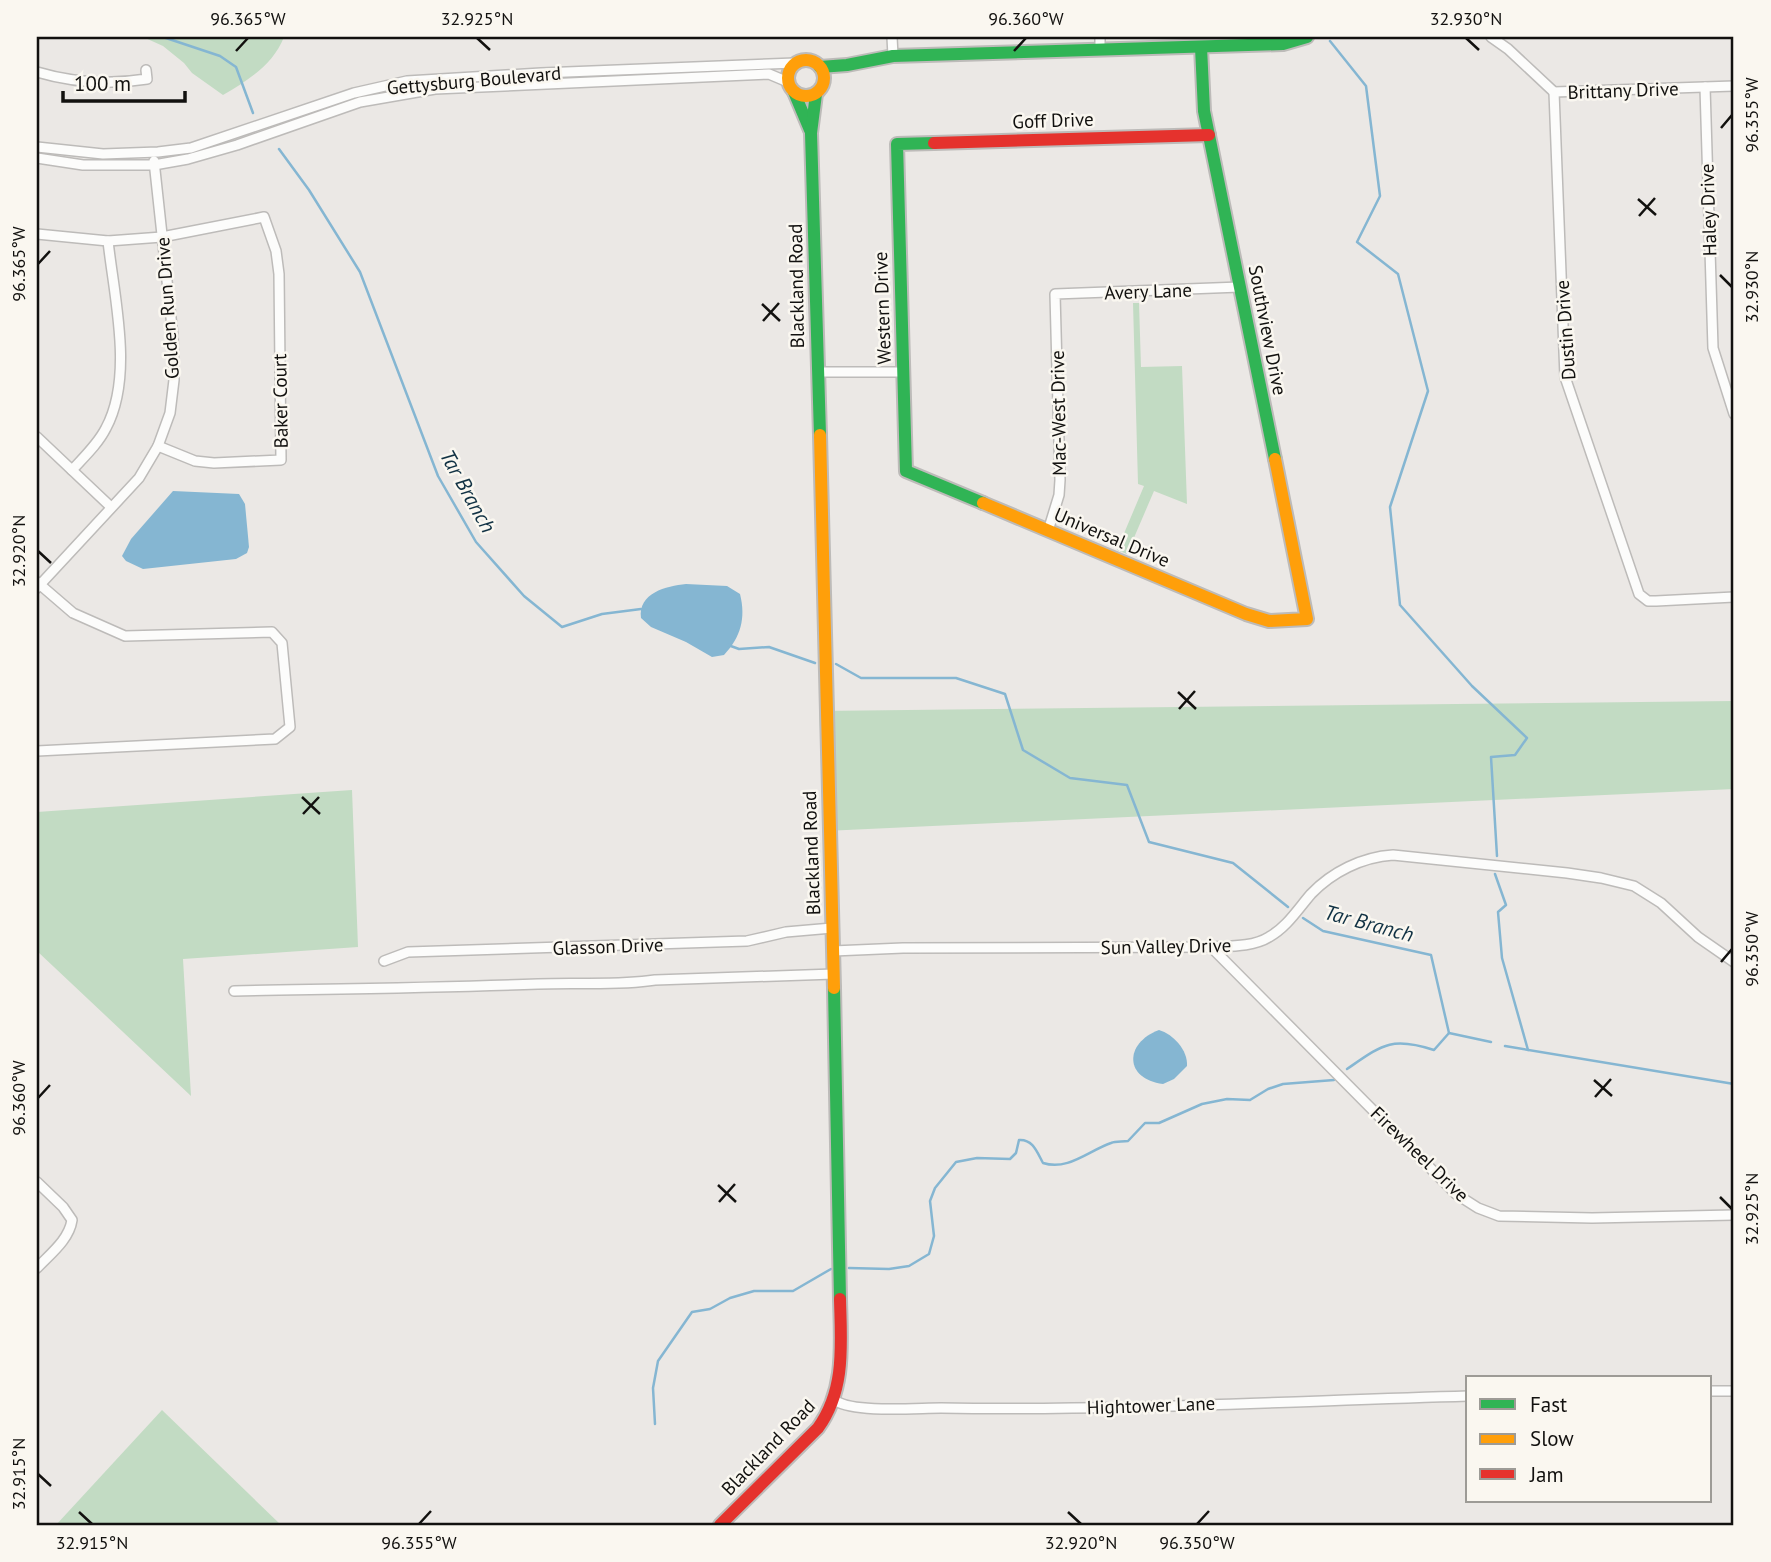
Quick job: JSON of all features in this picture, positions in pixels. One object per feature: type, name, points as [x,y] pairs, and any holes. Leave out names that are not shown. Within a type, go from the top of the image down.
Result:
[{"type":"street","points":[[892,37],[893,56]]},
{"type":"street","points":[[847,65],[820,89],[802,96],[791,87],[788,73],[795,63],[807,60],[820,66],[847,65],[893,56],[1100,43],[1201,47],[1283,44],[1307,37]]},
{"type":"street","name":"Brittany Drive","points":[[1491,37],[1508,49],[1554,92],[1734,86]]},
{"type":"street","name":"Southview Drive","points":[[1201,47],[1204,111],[1307,619]]},
{"type":"street","name":"Gettysburg Boulevard","points":[[37,147],[103,154],[191,148],[354,93],[407,81],[795,63]]},
{"type":"street","points":[[820,66],[824,75],[820,89]]},
{"type":"street","points":[[37,72],[78,81],[103,83],[147,79],[146,70]]},
{"type":"street","points":[[527,74],[528,86]]},
{"type":"street","name":"Gettysburg Boulevard","points":[[37,158],[83,165],[155,165],[237,145],[360,102],[402,93],[769,74],[791,87]]},
{"type":"street","points":[[460,78],[460,89]]},
{"type":"street","name":"Blackland Road","points":[[791,87],[811,133]]},
{"type":"street","name":"Haley Drive","points":[[1704,87],[1713,352],[1734,414]]},
{"type":"street","name":"Blackland Road","points":[[720,1525],[818,1428],[831,1411],[836,1401],[842,1344],[811,133],[820,89]]},
{"type":"street","name":"Dustin Drive","points":[[1554,92],[1565,377],[1639,594],[1648,601],[1734,597]]},
{"type":"street","points":[[322,104],[326,114]]},
{"type":"street","name":"Goff Drive","points":[[897,144],[1209,135]]},
{"type":"street","name":"Western Drive","points":[[897,144],[906,471]]},
{"type":"street","name":"Golden Run Drive","points":[[38,585],[139,478],[158,446],[170,413],[174,380],[173,336],[153,152]]},
{"type":"street","name":"Baker Court","points":[[158,446],[195,461],[214,464],[281,460],[279,274],[276,251],[264,217],[162,237]]},
{"type":"street","points":[[37,234],[108,241],[162,237]]},
{"type":"street","points":[[72,470],[94,447],[106,429],[116,404],[120,380],[121,354],[108,241]]},
{"type":"street","name":"Avery Lane","points":[[1055,294],[1240,287]]},
{"type":"street","name":"Mac-West Drive","points":[[1048,531],[1059,495],[1060,480],[1055,294]]},
{"type":"street","points":[[818,372],[903,372]]},
{"type":"street","points":[[37,437],[111,507]]},
{"type":"street","name":"Universal Drive","points":[[906,471],[1245,614],[1269,621],[1307,619]]},
{"type":"street","points":[[37,751],[275,739],[290,727],[282,643],[272,632],[125,636],[73,613],[38,585]]},
{"type":"street","name":"Sun Valley Drive","points":[[833,951],[903,948],[1210,947],[1245,944],[1267,939],[1281,929],[1313,892],[1329,879],[1366,859],[1393,855],[1590,876],[1634,886],[1661,903],[1698,937],[1734,962]]},
{"type":"street","name":"Glasson Drive","points":[[384,961],[408,952],[747,941],[786,932],[832,928]]},
{"type":"street","name":"Firewheel Drive","points":[[1210,947],[1456,1194],[1478,1208],[1499,1216],[1527,1217],[1734,1214]]},
{"type":"street","points":[[233,990],[386,990],[561,983],[626,984],[655,980],[834,974]]},
{"type":"street","points":[[37,1182],[72,1220],[63,1240],[37,1268]]},
{"type":"street","points":[[1712,1391],[1734,1391]]},
{"type":"street","name":"Hightower Lane","points":[[836,1401],[843,1405],[874,1408],[994,1409],[1466,1396]]},
{"type":"green space","points":[[143,37],[284,37],[266,64],[223,95],[192,73],[163,46]]},
{"type":"green space","points":[[1133,303],[1139,303],[1141,367],[1182,366],[1187,504],[1154,491],[1127,554],[1117,550],[1144,486],[1138,484]]},
{"type":"green space","points":[[1734,701],[1734,789],[825,831],[819,711]]},
{"type":"green space","points":[[352,790],[358,947],[183,959],[191,1096],[37,951],[37,812]]},
{"type":"green space","points":[[162,1410],[281,1525],[56,1525]]},
{"type":"water","points":[[173,491],[239,494],[245,504],[249,547],[247,553],[236,559],[143,569],[126,561],[122,556],[131,539]]},
{"type":"water","points":[[686,584],[727,586],[740,594],[741,627],[735,641],[724,655],[712,657],[651,627],[641,618],[644,602],[655,592]]},
{"type":"water","points":[[1159,1030],[1179,1044],[1187,1060],[1187,1066],[1174,1079],[1163,1084],[1150,1081],[1141,1075],[1133,1060],[1139,1043]]},
{"type":"waterway","name":"Tar Branch","points":[[163,37],[220,56],[236,67],[253,113]]},
{"type":"waterway","points":[[1330,41],[1366,86],[1380,196],[1357,242],[1398,274],[1428,391],[1390,507],[1400,605],[1472,686],[1527,738],[1515,755],[1491,757],[1497,856]]},
{"type":"waterway","name":"Tar Branch","points":[[279,149],[309,190],[360,272],[438,476],[476,542],[524,596],[562,627],[602,614],[641,609]]},
{"type":"waterway","name":"Tar Branch","points":[[728,645],[739,649],[769,647],[815,663]]},
{"type":"waterway","name":"Tar Branch","points":[[836,664],[861,678],[956,678],[1005,694],[1023,750],[1070,778],[1127,785],[1149,842],[1233,863],[1288,907]]},
{"type":"waterway","points":[[1495,874],[1506,905],[1498,912],[1502,958],[1528,1050]]},
{"type":"waterway","name":"Tar Branch","points":[[1303,918],[1323,931],[1431,955],[1449,1033],[1491,1042]]},
{"type":"waterway","points":[[1347,1069],[1387,1045],[1407,1044],[1434,1050],[1449,1033]]},
{"type":"waterway","name":"Tar Branch","points":[[1505,1046],[1734,1084]]},
{"type":"waterway","points":[[849,1268],[889,1269],[909,1266],[929,1254],[934,1236],[930,1201],[935,1188],[956,1162],[977,1158],[1010,1159],[1016,1153],[1019,1140],[1024,1140],[1031,1144],[1043,1163],[1061,1164],[1078,1159],[1102,1146],[1128,1141],[1145,1123],[1159,1123],[1202,1104],[1227,1099],[1250,1100],[1283,1084],[1334,1080]]},
{"type":"waterway","points":[[655,1424],[653,1388],[658,1361],[692,1312],[710,1309],[730,1298],[754,1291],[793,1291],[831,1269]]},
{"type":"traffic: fast","points":[[820,67],[893,56],[1283,44],[1307,37]]},
{"type":"traffic: fast","points":[[1201,47],[1204,111],[1275,459]]},
{"type":"traffic: fast","points":[[794,92],[810,130]]},
{"type":"traffic: fast","points":[[816,94],[811,133],[820,435]]},
{"type":"traffic: fast","points":[[934,143],[897,144],[906,471],[983,503]]},
{"type":"traffic: fast","points":[[834,988],[840,1299]]},
{"type":"traffic: slow","points":[[806,60],[819,65],[824,78],[819,91],[806,96],[793,91],[788,78],[793,65],[806,60]]},
{"type":"traffic: slow","points":[[820,435],[834,988]]},
{"type":"traffic: slow","points":[[983,503],[1246,614],[1269,621],[1307,619],[1275,459]]},
{"type":"traffic: jam","points":[[934,143],[1209,135]]},
{"type":"traffic: jam","points":[[720,1525],[818,1428],[827,1413],[838,1382],[840,1366],[840,1299]]}]
